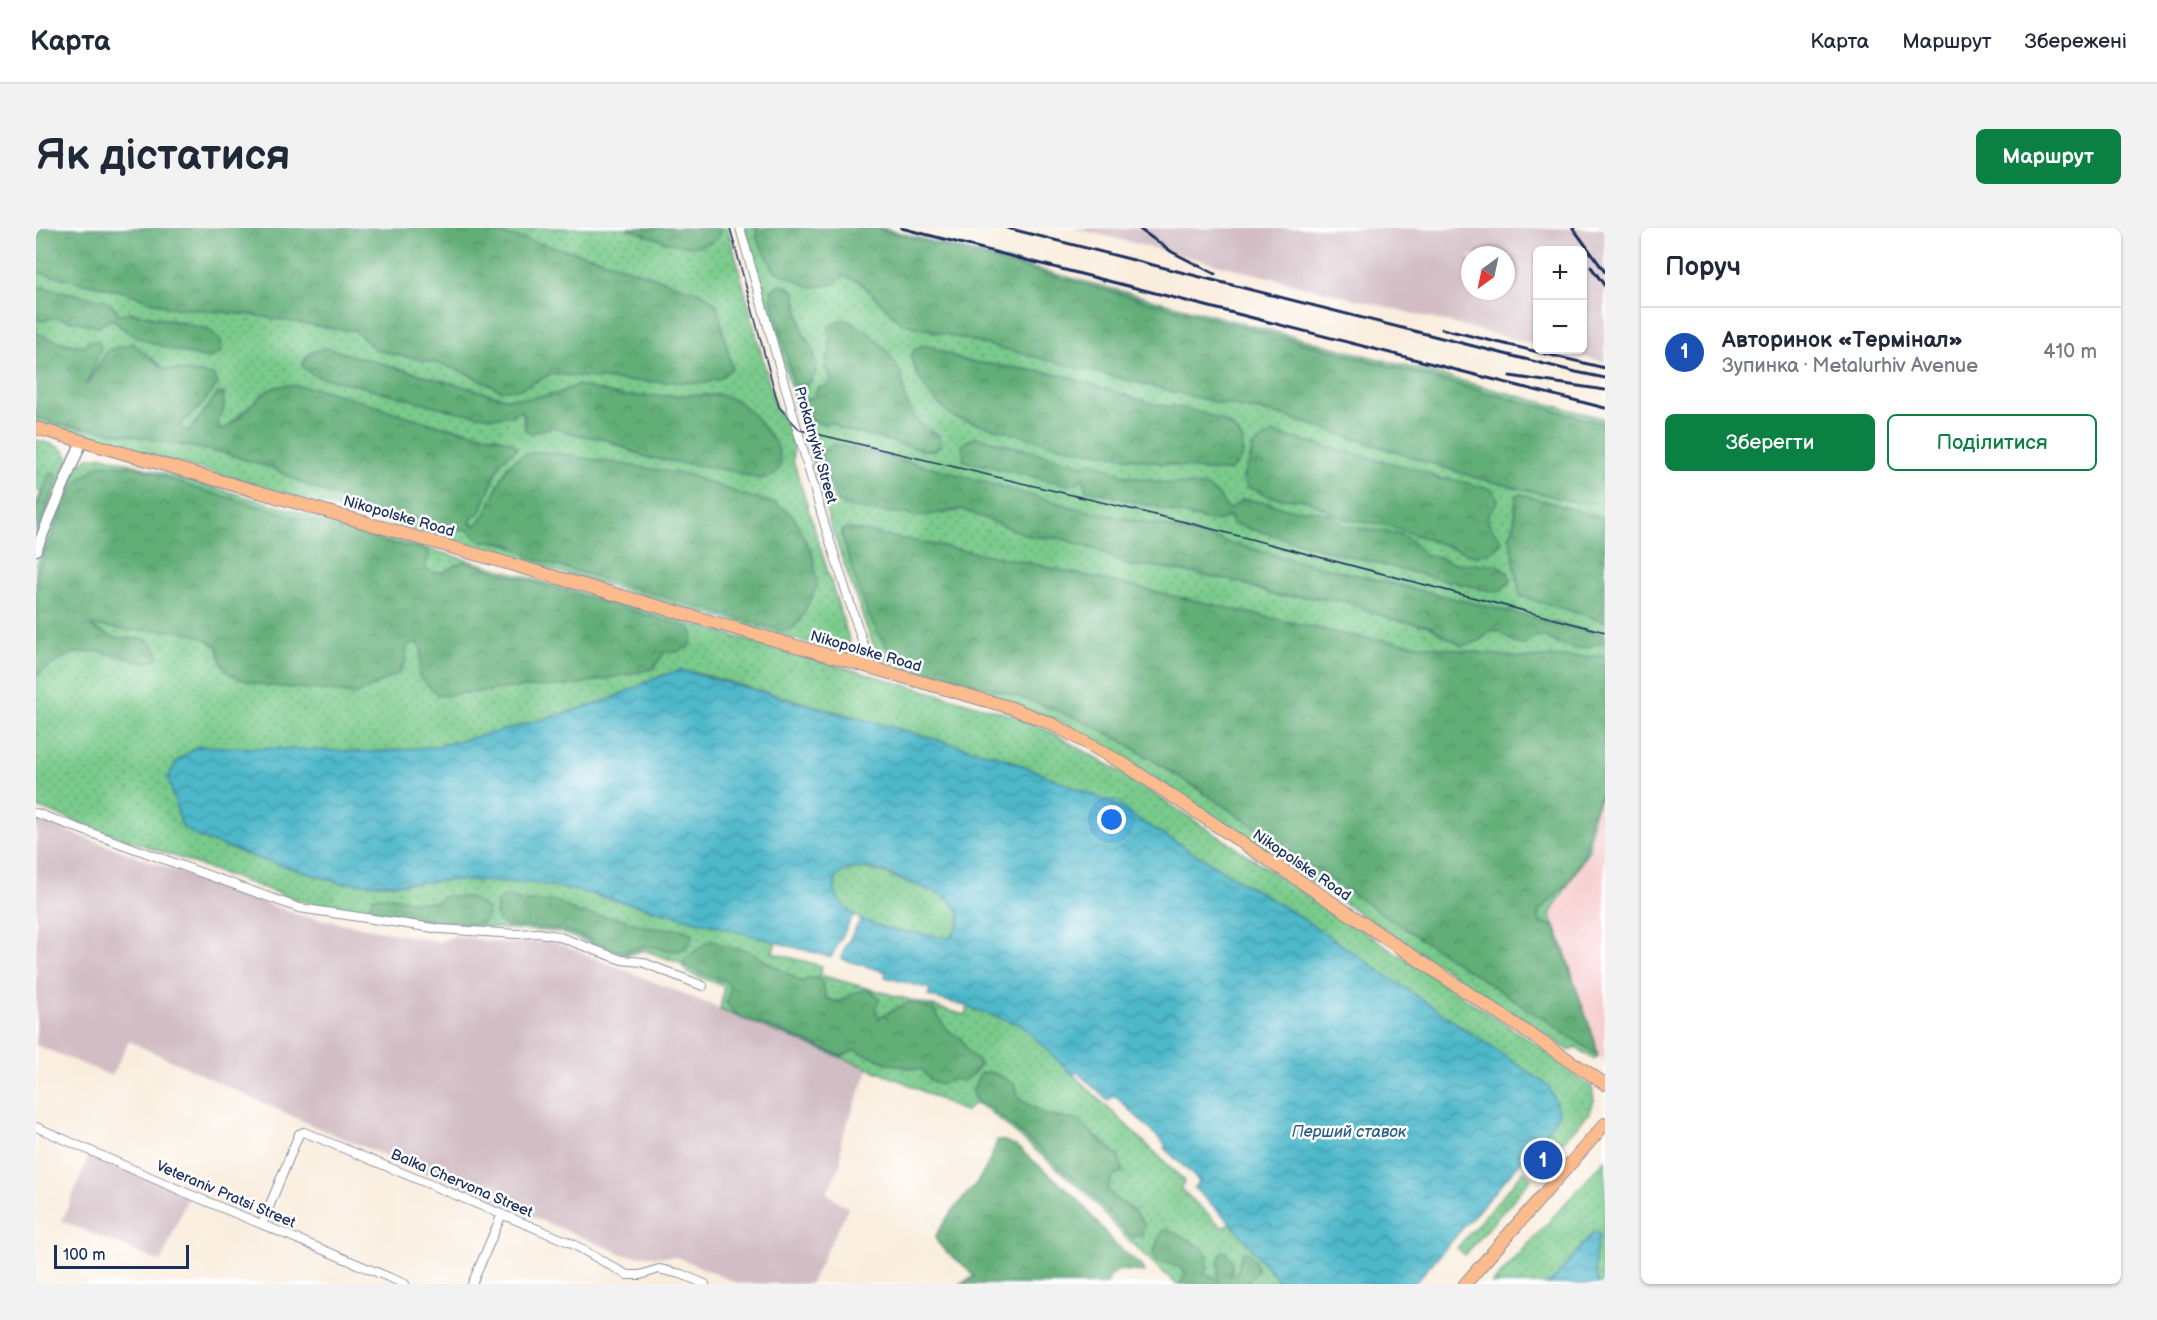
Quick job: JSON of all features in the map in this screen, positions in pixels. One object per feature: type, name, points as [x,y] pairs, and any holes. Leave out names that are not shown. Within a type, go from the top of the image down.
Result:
[{"type":"main road","name":"Nikopolske Road","points":[[36,428],[1012,708],[1054,725],[1124,764],[1605,1084]]},
{"type":"main road","points":[[1465,1284],[1605,1124]]},
{"type":"street","name":"Prokatnykiv Street","points":[[740,228],[825,525],[871,668]]},
{"type":"street","points":[[36,550],[82,441]]},
{"type":"street","points":[[36,813],[299,908],[440,929],[539,933],[557,936],[622,960],[642,962],[703,986]]},
{"type":"street","name":"Veteraniv Pratsi Street","points":[[36,1127],[405,1284]]},
{"type":"street","name":"Balka Chervona Street","points":[[262,1224],[299,1134],[304,1132],[571,1243],[627,1275],[640,1275],[659,1269],[681,1274],[705,1284]]},
{"type":"street","points":[[472,1284],[502,1214]]},
{"type":"shaded area","points":[[1074,228],[1605,228],[1605,362],[1571,354],[1587,354],[1587,246],[1533,246],[1533,344]]},
{"type":"shaded area","points":[[1605,787],[1605,1061],[1598,1056],[1595,1041],[1550,914],[1589,850],[1593,816]]},
{"type":"shaded area","points":[[36,820],[298,915],[440,942],[454,936],[501,943],[554,942],[869,1068],[841,1140],[841,1163],[826,1193],[848,1208],[810,1284],[739,1284],[677,1257],[625,1255],[311,1125],[129,1041],[112,1076],[36,1045]]},
{"type":"shaded area","points":[[91,1151],[189,1194],[161,1262],[62,1221]]},
{"type":"green space","points":[[36,228],[478,228],[594,257],[704,294],[717,305],[732,368],[720,378],[706,383],[629,381],[551,374],[520,389],[500,390],[471,375],[444,365],[376,350],[355,330],[252,315],[169,307],[125,292],[36,272]]},
{"type":"green space","points":[[478,228],[627,228],[668,242],[700,244],[719,237],[719,228],[728,228],[776,409],[794,433],[793,460],[854,656],[36,422],[36,417],[62,425],[108,431],[224,453],[272,468],[313,488],[391,517],[423,519],[450,528],[468,530],[481,541],[514,547],[531,558],[624,585],[800,620],[817,586],[793,516],[775,503],[743,495],[689,475],[508,465],[486,516],[476,526],[470,523],[473,517],[480,512],[501,461],[517,448],[501,438],[430,423],[319,389],[275,387],[241,413],[227,428],[218,431],[218,421],[223,412],[224,395],[218,393],[189,432],[178,426],[218,384],[201,373],[165,369],[132,343],[108,350],[83,390],[101,347],[90,341],[83,346],[65,343],[36,333],[36,319],[42,321],[56,317],[70,321],[112,319],[131,334],[170,348],[207,359],[222,352],[186,323],[130,312],[119,315],[103,300],[36,286],[36,272],[125,292],[169,307],[252,315],[355,330],[376,350],[444,365],[480,379],[520,389],[551,374],[629,381],[706,383],[721,329],[717,305],[704,294],[594,257]],"holes":[[[326,348],[504,398],[530,398],[557,394],[578,385],[622,396],[720,395],[759,479],[733,471],[646,457],[604,439],[551,427],[525,430],[522,410],[510,416],[493,417],[315,376]]]},
{"type":"green space","points":[[627,228],[719,228],[719,237],[710,243],[687,246],[674,244]]},
{"type":"green space","points":[[745,228],[756,228],[757,239],[775,271],[831,285],[844,276],[860,281],[901,323],[1215,402],[1281,415],[1477,478],[1576,502],[1605,503],[1605,519],[1521,494],[1516,496],[1514,526],[1510,536],[1520,596],[1605,621],[1605,635],[1282,557],[1182,530],[1083,510],[938,469],[833,444],[823,467],[838,501],[945,514],[961,509],[1032,537],[1060,538],[1098,550],[1131,566],[1152,566],[1240,582],[1276,596],[1343,601],[1429,626],[1461,646],[1479,641],[1491,631],[1497,630],[1516,644],[1524,645],[1536,636],[1546,637],[1559,644],[1580,649],[1605,642],[1605,656],[1520,658],[1351,636],[1025,562],[846,528],[842,531],[861,594],[922,670],[1022,697],[1068,714],[1110,734],[1207,794],[1341,886],[1597,1054],[1596,1048],[1598,1056],[1593,1059],[1576,1047],[1569,1050],[1126,760],[1056,720],[908,673],[891,665],[872,642],[830,524]],"holes":[[[773,290],[795,293],[803,334],[814,352]],[[829,341],[904,384],[909,408],[925,427],[938,435],[924,450],[839,428],[833,422],[824,425],[811,420],[808,399],[815,397],[817,389],[832,380],[826,361],[830,353]],[[932,347],[966,361],[1058,374],[1157,405],[1189,410],[1224,422],[1240,435],[1229,471],[1203,470],[1060,446]],[[1273,433],[1422,471],[1496,503],[1490,509],[1487,518],[1491,528],[1501,539],[1500,546],[1487,553],[1473,555],[1387,525],[1344,519],[1307,500],[1271,497],[1247,487],[1247,470],[1253,446]],[[986,439],[1083,465],[1103,466],[1118,474],[1164,483],[1228,511],[1243,499],[1273,504],[1284,509],[1316,511],[1332,516],[1344,526],[1401,534],[1413,542],[1422,553],[1459,564],[1497,565],[1492,591],[1263,533],[1231,523],[1230,516],[1210,521],[1085,489],[1085,476],[1069,485],[1057,482]]]},
{"type":"green space","points":[[756,228],[874,228],[1605,424],[1605,503],[1576,502],[1477,478],[1281,415],[1215,402],[901,323],[860,282],[844,276],[831,285],[811,287],[775,271],[757,239]]},
{"type":"green space","points":[[874,228],[883,228],[1605,419],[1605,424]]},
{"type":"green space","points":[[779,284],[790,288],[795,293],[803,334],[814,352],[816,372],[809,384],[797,386],[794,384],[771,297],[773,290]]},
{"type":"green space","points":[[36,286],[104,300],[114,307],[119,315],[129,312],[208,329],[221,340],[222,352],[207,359],[169,348],[131,334],[112,319],[98,327],[56,317],[42,321],[36,319]]},
{"type":"green space","points":[[843,319],[868,333],[895,363],[903,380],[906,402],[912,413],[925,430],[938,435],[942,444],[935,450],[924,450],[839,428],[833,422],[824,425],[811,420],[802,412],[802,404],[815,397],[817,389],[832,380],[825,368],[830,353],[829,327]]},
{"type":"green space","points":[[36,333],[59,342],[83,346],[90,341],[98,341],[101,347],[86,386],[108,350],[132,343],[165,369],[213,375],[218,383],[200,407],[178,426],[189,432],[218,393],[224,394],[223,412],[218,421],[219,430],[233,423],[268,391],[290,385],[330,392],[432,424],[512,442],[517,448],[501,461],[480,512],[473,517],[470,523],[475,526],[492,502],[508,466],[517,458],[530,453],[548,452],[689,475],[743,495],[775,503],[793,516],[813,555],[817,586],[800,620],[792,629],[782,631],[531,558],[508,545],[494,541],[481,541],[468,530],[450,528],[423,519],[391,517],[313,488],[272,468],[224,453],[108,431],[62,425],[36,417]]},
{"type":"green space","points":[[925,345],[966,361],[1058,374],[1157,405],[1209,415],[1233,428],[1241,437],[1243,448],[1241,459],[1229,471],[1203,470],[1060,446],[953,417],[926,390],[913,365],[911,356],[914,350]]},
{"type":"green space","points":[[326,348],[504,398],[530,398],[557,394],[578,385],[622,396],[720,395],[738,401],[756,417],[778,447],[781,466],[773,476],[759,479],[733,471],[646,457],[604,439],[551,427],[532,433],[525,430],[525,417],[522,410],[510,416],[493,417],[458,412],[315,376],[302,367],[310,353]]},
{"type":"green space","points":[[1273,433],[1422,471],[1441,480],[1447,478],[1493,490],[1498,499],[1487,519],[1491,528],[1501,539],[1500,546],[1481,555],[1473,555],[1387,525],[1344,519],[1307,500],[1271,497],[1247,487],[1242,478],[1251,459],[1253,446]]},
{"type":"green space","points":[[976,437],[1083,465],[1092,462],[1126,476],[1164,483],[1205,486],[1218,494],[1228,510],[1243,499],[1273,504],[1284,509],[1316,511],[1332,516],[1344,526],[1400,534],[1413,542],[1422,553],[1459,564],[1497,565],[1507,572],[1511,580],[1502,590],[1492,591],[1263,533],[1231,523],[1230,516],[1210,521],[1085,489],[1084,477],[1079,482],[1069,485],[964,461],[962,444]]},
{"type":"green space","points":[[36,440],[60,448],[69,460],[36,540],[36,504],[41,492],[36,490]]},
{"type":"green space","points":[[833,444],[938,469],[1083,510],[1182,530],[1282,557],[1605,635],[1605,642],[1580,649],[1559,644],[1546,637],[1536,636],[1524,645],[1516,644],[1497,630],[1491,631],[1479,641],[1461,646],[1429,626],[1391,619],[1343,601],[1276,596],[1240,582],[1152,566],[1131,566],[1098,550],[1060,538],[1032,537],[961,509],[922,516],[850,508],[838,501],[821,458],[821,452]]},
{"type":"green space","points":[[103,456],[1011,715],[1051,732],[1119,771],[1566,1064],[1569,1072],[1592,1087],[1594,1101],[1589,1113],[1549,1157],[1541,1151],[1532,1163],[1525,1157],[1559,1113],[1302,918],[1109,802],[1004,758],[697,673],[681,670],[661,676],[603,702],[497,732],[433,747],[373,752],[182,826],[198,837],[260,859],[341,883],[398,884],[453,880],[535,883],[587,893],[776,941],[773,953],[822,966],[820,975],[965,1015],[968,1007],[1021,1025],[1185,1181],[1180,1188],[1223,1228],[1230,1222],[1281,1284],[1176,1284],[1124,1236],[1085,1192],[987,1109],[977,1104],[972,1105],[965,1112],[906,1083],[720,1010],[724,986],[688,973],[680,963],[644,950],[625,956],[559,932],[440,925],[300,901],[36,807],[36,565],[78,466],[88,458]]},
{"type":"green space","points":[[100,464],[137,467],[198,489],[393,544],[429,550],[429,557],[425,561],[427,570],[443,572],[465,562],[691,628],[693,636],[690,646],[677,652],[665,652],[653,669],[575,685],[511,688],[439,696],[419,677],[421,647],[417,642],[407,646],[406,661],[399,673],[355,695],[267,685],[235,677],[223,667],[218,647],[196,635],[185,632],[128,630],[96,626],[91,627],[117,638],[138,638],[149,641],[153,644],[159,657],[147,663],[98,651],[69,654],[36,675],[36,575],[74,485]]},
{"type":"green space","points":[[50,473],[56,473],[57,482],[36,533],[36,508]]},
{"type":"green space","points":[[1521,494],[1605,519],[1605,621],[1520,596],[1510,536],[1514,526],[1516,496]]},
{"type":"green space","points":[[846,528],[1025,562],[1351,636],[1520,658],[1605,656],[1605,785],[1589,821],[1586,849],[1581,860],[1569,882],[1538,912],[1540,923],[1552,925],[1555,929],[1595,1041],[1597,1055],[1371,907],[1207,795],[1122,741],[1092,725],[1039,704],[906,664],[888,649],[863,602],[842,536],[842,531]]},
{"type":"green space","points":[[1605,785],[1593,816],[1589,850],[1550,914],[1555,927],[1540,923],[1538,911],[1569,882],[1581,860],[1586,849],[1589,821]]},
{"type":"green space","points":[[864,868],[927,889],[949,900],[956,907],[960,916],[958,926],[949,938],[880,926],[848,912],[838,900],[836,880],[845,871]]},
{"type":"green space","points":[[445,896],[469,897],[487,909],[488,915],[482,924],[440,922],[380,912],[370,909],[369,905],[374,897],[436,902]]},
{"type":"green space","points":[[505,896],[521,901],[557,901],[577,913],[624,919],[650,928],[680,929],[693,934],[690,943],[679,951],[645,946],[626,953],[560,929],[505,926],[498,921],[496,912],[498,901]]},
{"type":"green space","points":[[1555,927],[1566,954],[1576,988],[1563,948]]},
{"type":"green space","points":[[713,941],[731,948],[747,950],[802,982],[810,978],[819,978],[826,998],[834,1001],[847,998],[859,991],[872,992],[880,999],[875,1009],[879,1017],[910,1002],[934,1010],[947,1030],[961,1038],[968,1052],[980,1063],[973,1075],[966,1079],[953,1079],[940,1085],[930,1080],[922,1070],[894,1065],[854,1050],[842,1056],[734,1013],[726,1003],[730,989],[726,981],[683,964],[685,959],[707,942]]},
{"type":"green space","points":[[992,1072],[1015,1084],[1019,1099],[1047,1115],[1079,1121],[1119,1157],[1123,1172],[1114,1176],[1107,1188],[1116,1199],[1130,1207],[1145,1224],[1142,1236],[1131,1237],[1088,1190],[988,1106],[976,1102],[972,1093],[980,1073]]},
{"type":"green space","points":[[997,1140],[1016,1146],[1077,1198],[1113,1242],[1141,1265],[1144,1272],[1118,1270],[1110,1277],[1107,1284],[959,1284],[974,1277],[965,1266],[943,1249],[935,1238],[949,1215],[980,1177],[989,1162]]},
{"type":"green space","points":[[1605,1160],[1605,1284],[1598,1284],[1596,1277],[1595,1260],[1599,1235],[1594,1231],[1555,1279],[1547,1284],[1492,1284]]},
{"type":"green space","points":[[1524,1171],[1532,1178],[1465,1255],[1457,1248]]},
{"type":"green space","points":[[1167,1229],[1202,1247],[1208,1255],[1207,1268],[1204,1273],[1218,1280],[1219,1258],[1222,1251],[1227,1253],[1233,1263],[1230,1276],[1239,1270],[1243,1252],[1247,1252],[1255,1260],[1257,1272],[1246,1284],[1180,1284],[1186,1273],[1179,1267],[1156,1260],[1153,1253],[1162,1231]]},
{"type":"water","name":"Перший ставок","points":[[681,670],[1004,758],[1109,802],[1302,918],[1549,1086],[1559,1113],[1545,1134],[1414,1284],[1281,1284],[1230,1222],[1194,1188],[1199,1181],[1164,1148],[1166,1145],[1114,1095],[1108,1101],[1077,1072],[1073,1075],[1021,1025],[928,996],[930,989],[885,977],[886,972],[841,959],[861,919],[886,929],[950,938],[958,925],[960,915],[956,906],[937,893],[879,870],[862,868],[845,871],[835,881],[835,889],[842,904],[854,914],[831,957],[645,907],[535,883],[453,880],[398,884],[341,883],[260,859],[198,837],[182,826],[168,778],[177,761],[198,746],[373,752],[433,747],[497,732],[603,702],[661,676]]},
{"type":"water","points":[[1594,1231],[1600,1235],[1595,1259],[1598,1284],[1547,1284],[1555,1279]]},
{"type":"tram line","points":[[730,228],[779,407],[800,430],[1189,523],[1605,632]]},
{"type":"railway","points":[[901,228],[1605,408]]},
{"type":"railway","points":[[1007,228],[1605,378]]},
{"type":"railway","points":[[1138,228],[1172,252],[1215,274]]},
{"type":"railway","points":[[1573,228],[1605,272]]},
{"type":"railway","points":[[1591,267],[1605,286]]},
{"type":"railway","points":[[1442,329],[1605,368]]},
{"type":"railway","points":[[1510,376],[1605,390]]},
{"type":"place","name":"Авторинок «Термінал»","points":[[1543,1160]]}]
